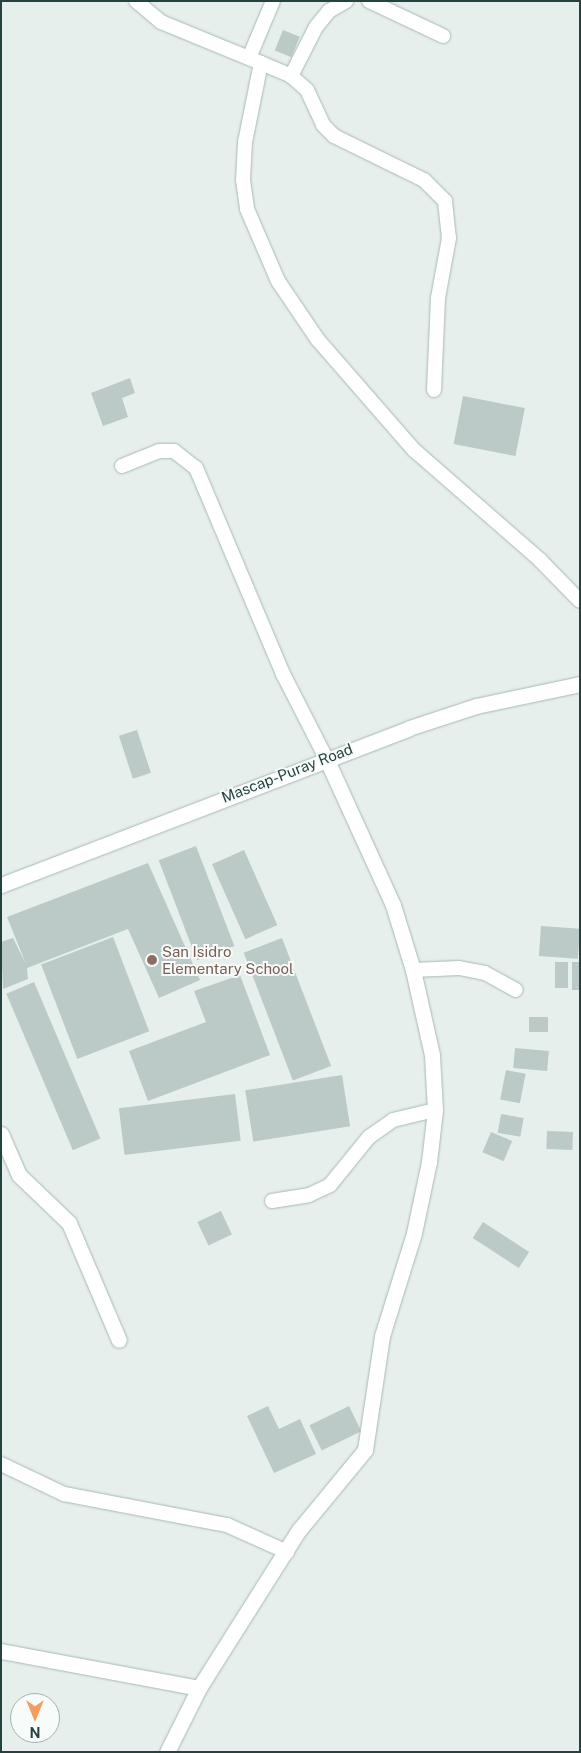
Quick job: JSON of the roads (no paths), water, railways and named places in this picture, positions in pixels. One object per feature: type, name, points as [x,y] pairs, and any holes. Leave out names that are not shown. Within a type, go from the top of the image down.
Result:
[{"type":"street","name":"Mascap-Puray Road","points":[[1,885],[326,758],[476,706],[580,684]]},
{"type":"street","points":[[167,1752],[199,1688],[287,1552],[365,1450],[382,1336],[414,1233],[436,1110],[432,1056],[413,970],[392,905],[326,758]]},
{"type":"street","points":[[1,1134],[19,1174],[69,1223],[119,1340]]},
{"type":"street","points":[[1,1651],[60,1666],[199,1688]]},
{"type":"lane","points":[[136,1],[161,22],[291,76],[307,90],[323,125],[334,136],[424,180],[445,201],[449,238],[438,298],[434,390]]},
{"type":"lane","points":[[273,1],[255,61],[245,142],[243,180],[247,209],[278,281],[318,340],[414,450],[540,560],[580,601]]},
{"type":"lane","points":[[291,76],[316,27],[329,11],[346,1]]},
{"type":"lane","points":[[369,1],[443,36]]},
{"type":"lane","points":[[122,466],[159,451],[174,451],[196,468],[283,674],[326,758]]},
{"type":"lane","points":[[413,970],[459,968],[485,973],[516,990]]},
{"type":"lane","points":[[272,1201],[309,1195],[330,1185],[368,1137],[394,1120],[436,1110]]},
{"type":"lane","points":[[1,1464],[64,1494],[227,1525],[287,1552]]},
{"type":"lane","points":[[174,1752],[182,1722]]},
{"type":"place","name":"San Isidro Elementary School","points":[[152,960]]}]
